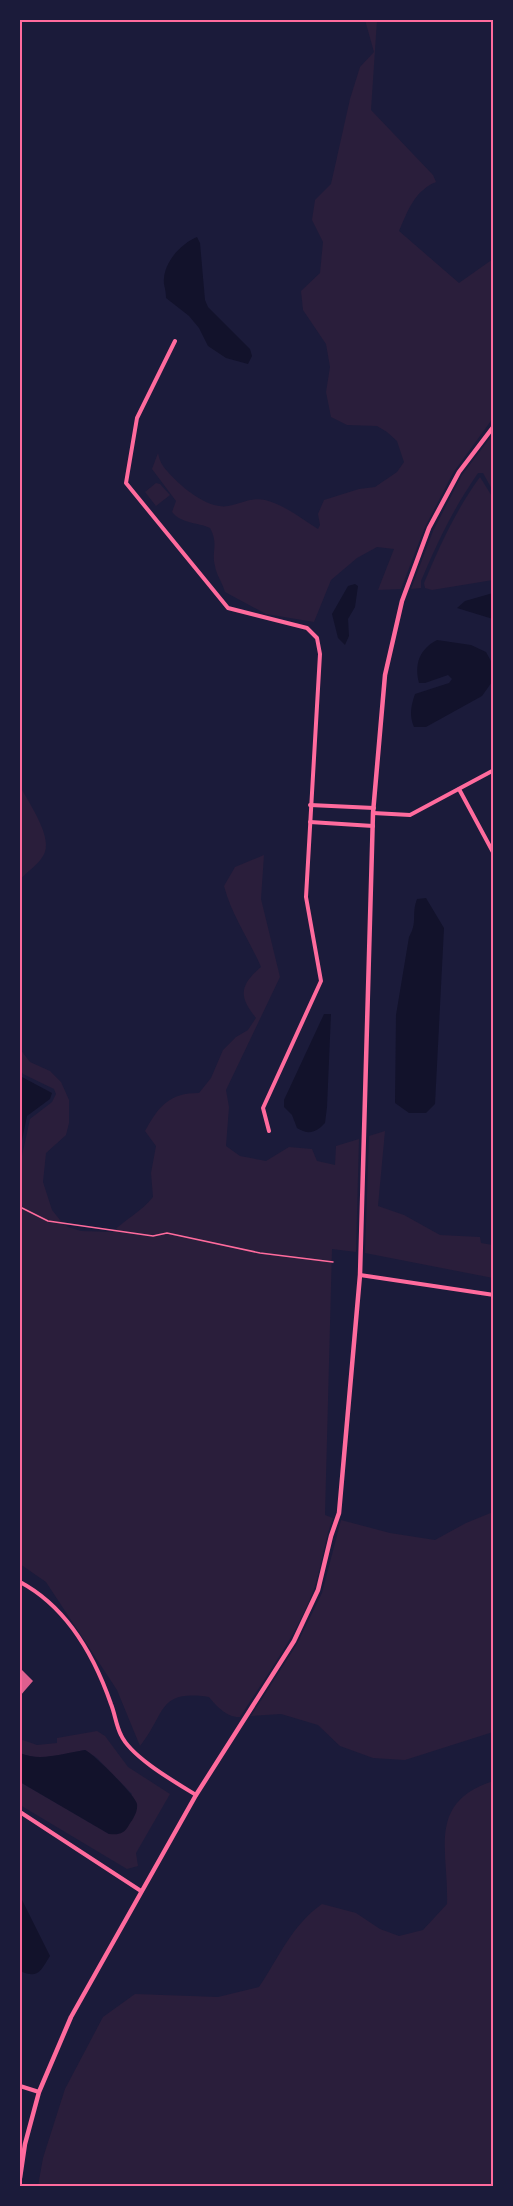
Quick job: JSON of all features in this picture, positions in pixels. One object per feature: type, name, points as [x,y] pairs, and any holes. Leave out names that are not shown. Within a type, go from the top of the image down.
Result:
[{"type":"street","points":[[175,341],[137,418],[126,483],[228,608],[307,628],[317,638],[320,654],[306,897],[321,981],[263,1108],[268,1131]]},
{"type":"street","points":[[20,2178],[39,2092],[70,2017],[196,1795],[294,1641],[318,1590],[339,1513],[360,1275],[373,826],[385,675],[402,601],[429,528],[459,472],[494,426]]},
{"type":"street","points":[[310,805],[410,815],[494,770]]},
{"type":"street","points":[[459,789],[494,854]]},
{"type":"street","points":[[309,822],[373,826]]},
{"type":"street","points":[[360,1275],[494,1295]]},
{"type":"street","points":[[20,1582],[36,1591],[70,1624],[88,1650],[111,1704],[121,1736],[140,1757],[196,1795]]},
{"type":"street","points":[[20,1812],[141,1891]]},
{"type":"street","points":[[20,2086],[39,2092]]},
{"type":"path","points":[[20,1207],[48,1221],[149,1235],[159,1236],[166,1233],[260,1253],[333,1262]]},
{"type":"shaded area","points":[[365,20],[377,20],[371,110],[433,175],[436,182],[417,196],[399,231],[459,283],[493,259],[493,418],[453,473],[425,527],[401,589],[378,590],[394,549],[377,547],[357,558],[331,580],[314,622],[266,614],[225,592],[214,561],[214,539],[210,528],[185,521],[172,512],[176,501],[152,469],[158,453],[161,463],[183,487],[210,504],[228,506],[255,499],[265,500],[285,508],[318,529],[320,525],[318,514],[324,500],[359,489],[375,487],[397,472],[404,462],[397,441],[387,432],[377,426],[347,425],[331,417],[326,392],[330,367],[326,344],[303,310],[301,291],[320,273],[323,242],[312,220],[315,200],[331,184],[350,99],[360,67],[374,52]]},
{"type":"shaded area","points":[[197,237],[200,243],[205,300],[208,307],[250,349],[252,356],[248,364],[226,358],[208,346],[199,328],[189,316],[166,298],[164,277],[169,262],[184,244]]},
{"type":"shaded area","points":[[493,434],[493,491],[483,473],[478,473],[453,512],[421,581],[421,588],[411,589],[433,531],[462,475]]},
{"type":"shaded area","points":[[480,477],[493,498],[493,580],[432,590],[425,588],[424,583],[449,528]]},
{"type":"shaded area","points":[[156,483],[160,484],[170,495],[156,506],[145,492]]},
{"type":"shaded area","points":[[355,584],[358,586],[355,607],[348,619],[349,636],[345,645],[338,638],[332,614],[348,586]]},
{"type":"shaded area","points":[[493,593],[493,619],[457,608],[465,601]]},
{"type":"shaded area","points":[[437,640],[471,645],[486,652],[492,663],[492,682],[482,696],[426,727],[414,727],[411,710],[415,694],[449,683],[452,679],[448,675],[419,683],[417,669],[420,657],[426,648]]},
{"type":"shaded area","points":[[20,786],[43,831],[46,849],[41,859],[20,880]]},
{"type":"shaded area","points":[[264,855],[261,899],[280,977],[226,1090],[229,1107],[226,1146],[240,1156],[266,1161],[289,1147],[312,1149],[317,1161],[335,1165],[336,1146],[359,1139],[356,1252],[332,1249],[325,1515],[333,1518],[317,1580],[307,1606],[280,1655],[240,1717],[219,1708],[209,1697],[192,1695],[180,1697],[165,1706],[140,1746],[117,1690],[46,1582],[20,1564],[20,1165],[30,1119],[52,1102],[56,1094],[54,1089],[23,1074],[20,1069],[20,1049],[30,1062],[50,1071],[61,1082],[69,1100],[69,1123],[66,1135],[46,1153],[43,1182],[52,1210],[68,1227],[81,1231],[112,1232],[153,1197],[151,1173],[156,1146],[145,1131],[155,1115],[172,1098],[199,1093],[211,1078],[223,1050],[236,1037],[248,1030],[256,1018],[246,1003],[244,991],[249,979],[261,967],[236,917],[224,886],[235,867]]},
{"type":"shaded area","points":[[426,898],[444,928],[435,1104],[426,1113],[409,1113],[395,1103],[396,1015],[415,905],[417,899]]},
{"type":"shaded area","points":[[324,1014],[331,1014],[325,1123],[315,1131],[305,1132],[297,1128],[292,1115],[284,1107],[284,1100]]},
{"type":"shaded area","points":[[20,1076],[52,1093],[50,1099],[27,1116],[20,1150]]},
{"type":"shaded area","points":[[385,1131],[378,1206],[404,1215],[440,1235],[480,1237],[481,1243],[493,1245],[493,1278],[365,1253],[369,1136]]},
{"type":"shaded area","points":[[493,1512],[493,1732],[405,1760],[373,1758],[340,1746],[318,1725],[281,1714],[251,1716],[297,1644],[322,1593],[341,1520],[390,1533],[435,1540],[466,1523]]},
{"type":"shaded area","points":[[97,1731],[105,1736],[128,1767],[170,1794],[136,1853],[138,1866],[127,1869],[20,1805],[20,1782],[109,1834],[132,1794],[97,1758],[85,1750],[44,1757],[20,1753],[20,1739],[37,1745],[57,1743],[57,1738]]},
{"type":"shaded area","points":[[85,1750],[114,1775],[137,1804],[134,1818],[121,1833],[109,1834],[20,1782],[20,1753],[44,1757]]},
{"type":"shaded area","points":[[493,1781],[493,2186],[38,2186],[43,2158],[65,2089],[103,2017],[135,1994],[218,1997],[259,1987],[294,1932],[322,1904],[356,1913],[380,1929],[399,1936],[423,1930],[447,1904],[445,1848],[450,1816],[458,1802],[472,1790]]},
{"type":"shaded area","points":[[20,1896],[50,1956],[41,1970],[35,1974],[20,1971]]},
{"type":"building","points":[[20,1668],[33,1681],[20,1696]]}]
